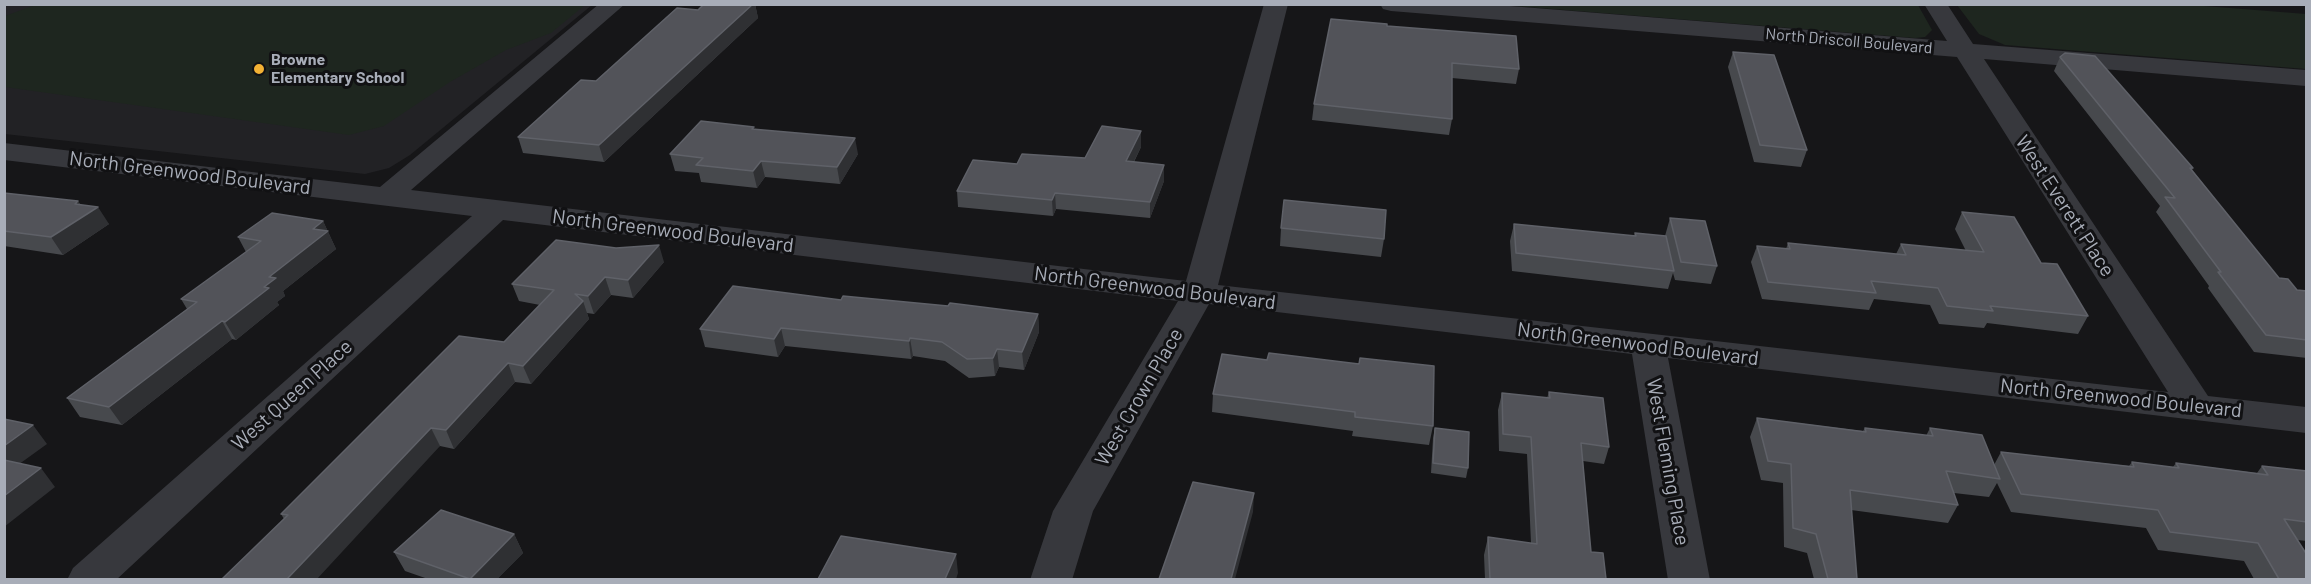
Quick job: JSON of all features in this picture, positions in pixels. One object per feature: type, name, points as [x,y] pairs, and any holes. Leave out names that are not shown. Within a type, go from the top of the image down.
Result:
[{"type":"street","points":[[388,195],[614,4]]},
{"type":"street","name":"West Crown Place","points":[[1051,579],[1072,511],[1200,293],[1276,4]]},
{"type":"street","name":"North Driscoll Boulevard","points":[[1391,4],[2307,78]]},
{"type":"street","name":"West Everett Place","points":[[1935,4],[2196,407]]},
{"type":"street","name":"North Greenwood Boulevard","points":[[4,151],[1200,293],[2307,420]]},
{"type":"street","name":"West Queen Place","points":[[88,579],[496,210]]},
{"type":"street","name":"West Fleming Place","points":[[1648,345],[1689,579]]},
{"type":"shaded area","name":"Browne Elementary School","points":[[38,4],[585,5],[551,33],[506,50],[450,82],[384,126],[349,135],[5,87],[5,16]]},
{"type":"shaded area","points":[[2179,4],[2306,14],[2306,69],[2005,45],[1979,34],[1957,5]]},
{"type":"shaded area","name":"Browne Elementary School","points":[[5,5],[592,5],[410,155],[389,168],[365,174],[5,134]]},
{"type":"shaded area","points":[[1502,5],[1918,5],[1932,30],[1925,37],[1915,38]]},
{"type":"building","points":[[704,4],[753,4],[599,145],[518,137],[581,80],[596,81],[677,8],[698,10]]},
{"type":"building","points":[[1331,19],[1387,24],[1387,26],[1516,36],[1519,69],[1452,63],[1452,119],[1314,104]]},
{"type":"building","points":[[1733,52],[1774,55],[1807,150],[1760,145]]},
{"type":"building","points":[[2065,53],[2095,56],[2193,168],[2190,168],[2279,278],[2288,279],[2297,290],[2307,291],[2307,340],[2266,335],[2165,197],[2175,198],[2060,57]]},
{"type":"building","points":[[701,121],[754,127],[752,129],[855,138],[837,167],[761,161],[753,171],[696,165],[703,158],[670,154]]},
{"type":"building","points":[[1102,126],[1141,131],[1126,161],[1164,165],[1150,202],[1055,193],[1052,200],[957,191],[973,160],[1017,164],[1022,154],[1085,158]]},
{"type":"building","points":[[4,193],[78,201],[75,204],[98,207],[51,237],[4,231]]},
{"type":"building","points":[[1284,200],[1386,210],[1384,239],[1281,228]]},
{"type":"building","points":[[1962,212],[2014,217],[2041,263],[2057,264],[2088,316],[1990,306],[1993,311],[1947,306],[1938,288],[1871,281],[1876,293],[1768,282],[1757,246],[1790,249],[1788,243],[1906,255],[1901,244],[1984,252]]},
{"type":"building","points":[[272,213],[323,221],[313,229],[328,231],[269,277],[276,278],[264,287],[269,288],[109,407],[67,398],[197,302],[181,299],[261,241],[238,237]]},
{"type":"building","points":[[1670,218],[1705,221],[1717,266],[1681,262]]},
{"type":"building","points":[[1514,224],[1636,236],[1635,233],[1666,236],[1674,271],[1516,253]]},
{"type":"building","points":[[556,240],[616,248],[659,245],[628,280],[605,277],[588,296],[575,294],[583,301],[523,366],[508,363],[446,430],[431,428],[287,579],[222,579],[288,515],[281,514],[459,336],[504,342],[554,290],[512,284]]},
{"type":"building","points":[[733,286],[841,300],[843,296],[948,306],[950,303],[1038,314],[1022,352],[997,349],[993,358],[967,359],[942,342],[910,338],[909,341],[781,328],[774,339],[700,329]]},
{"type":"building","points":[[1269,353],[1359,364],[1360,358],[1434,366],[1433,426],[1355,417],[1355,412],[1213,394],[1222,354],[1267,360]]},
{"type":"building","points":[[1549,392],[1603,398],[1609,447],[1581,443],[1591,552],[1603,553],[1606,579],[1490,579],[1488,537],[1537,544],[1531,437],[1503,434],[1502,393],[1550,398]]},
{"type":"building","points":[[1757,418],[1866,432],[1865,428],[1933,436],[1930,428],[1982,435],[2000,479],[1946,471],[1958,505],[1850,490],[1857,579],[1828,579],[1816,534],[1793,528],[1791,464],[1768,461]]},
{"type":"building","points":[[4,419],[33,425],[4,446]]},
{"type":"building","points":[[1435,428],[1469,432],[1468,468],[1433,463]]},
{"type":"building","points":[[2001,452],[2134,467],[2132,462],[2179,468],[2176,463],[2268,475],[2262,466],[2307,471],[2307,522],[2284,519],[2307,555],[2307,579],[2279,579],[2258,543],[2170,532],[2158,510],[2021,494]]},
{"type":"building","points":[[4,460],[41,468],[4,496]]},
{"type":"building","points":[[1193,482],[1254,493],[1231,579],[1159,579]]},
{"type":"building","points":[[441,510],[514,534],[470,579],[394,552]]},
{"type":"building","points":[[841,536],[956,554],[945,579],[818,579]]},
{"type":"place","name":"Browne Elementary School","points":[[259,69]]}]
